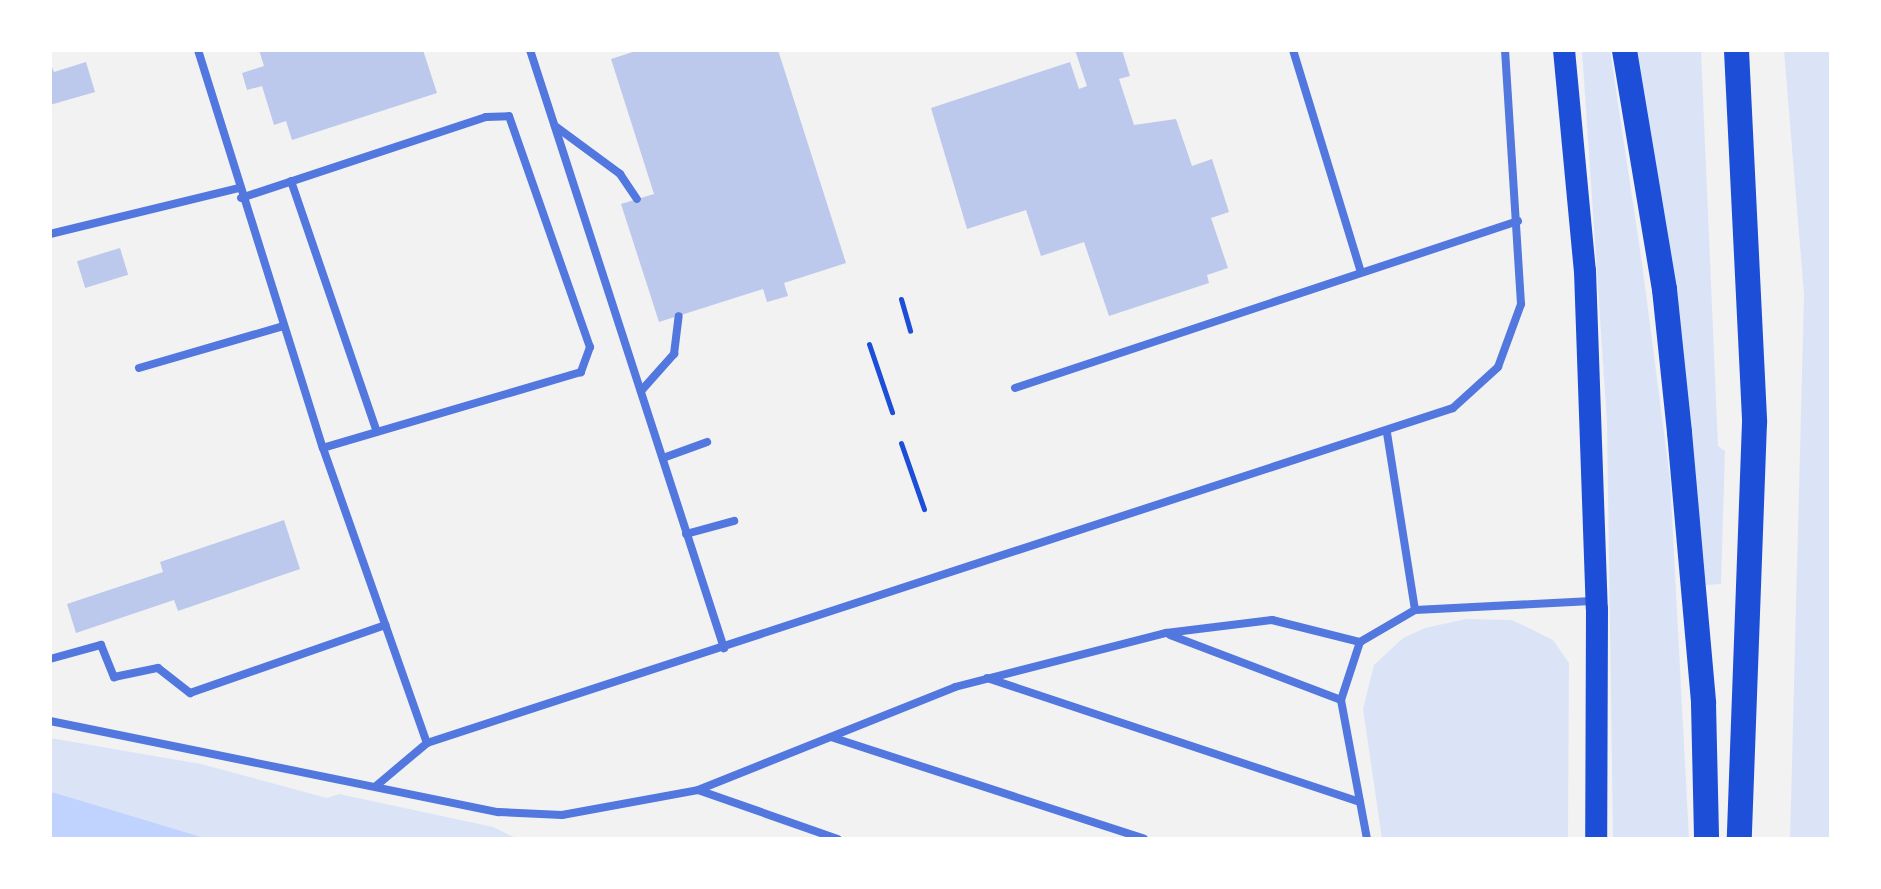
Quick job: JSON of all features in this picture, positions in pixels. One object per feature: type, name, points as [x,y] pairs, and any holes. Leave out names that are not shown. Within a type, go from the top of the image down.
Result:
[{"type":"highway","points":[[1624,50],[1664,290],[1679,432],[1703,704],[1706,839]]},
{"type":"highway","points":[[1736,50],[1754,422],[1739,839]]},
{"type":"main road","points":[[1564,50],[1585,271],[1596,601],[1596,839]]},
{"type":"lane","points":[[198,50],[241,198],[323,448],[426,743]]},
{"type":"lane","points":[[530,50],[724,648]]},
{"type":"lane","points":[[1293,50],[1361,272]]},
{"type":"lane","points":[[376,786],[426,743],[1388,433],[1452,408],[1498,367],[1521,304],[1505,50]]},
{"type":"lane","points":[[241,198],[486,117],[509,116],[590,348],[582,372],[323,448]]},
{"type":"lane","points":[[555,126],[620,174],[637,199]]},
{"type":"lane","points":[[291,181],[377,432]]},
{"type":"lane","points":[[50,234],[238,188]]},
{"type":"lane","points":[[1016,388],[1518,221]]},
{"type":"lane","points":[[641,391],[674,354],[678,316]]},
{"type":"lane","points":[[139,368],[284,326]]},
{"type":"lane","points":[[1388,433],[1414,610]]},
{"type":"lane","points":[[662,458],[707,442]]},
{"type":"lane","points":[[686,534],[734,521]]},
{"type":"lane","points":[[1367,839],[1341,700],[1360,642],[1414,610],[1596,601]]},
{"type":"lane","points":[[50,721],[499,812],[562,814],[698,790],[987,678],[1166,633],[1272,620],[1360,642]]},
{"type":"lane","points":[[50,659],[101,646],[114,677],[158,668],[190,692],[385,625]]},
{"type":"lane","points":[[1166,633],[1341,700]]},
{"type":"lane","points":[[987,678],[1360,802]]},
{"type":"lane","points":[[831,736],[1144,839]]},
{"type":"lane","points":[[698,790],[838,839]]},
{"type":"path","points":[[900,299],[910,331]]},
{"type":"path","points":[[870,344],[892,412]]},
{"type":"path","points":[[901,443],[924,508]]},
{"type":"shaded area","points":[[1582,50],[1610,50],[1642,263],[1670,479],[1689,839],[1613,839],[1607,422]]},
{"type":"shaded area","points":[[1636,50],[1701,50],[1718,446],[1725,451],[1721,584],[1706,585],[1677,311]]},
{"type":"shaded area","points":[[1784,50],[1831,50],[1831,839],[1790,839],[1804,295]]},
{"type":"shaded area","points":[[1466,619],[1512,620],[1553,640],[1569,663],[1568,839],[1382,839],[1363,709],[1374,665],[1403,638],[1425,628]]},
{"type":"shaded area","points":[[50,738],[201,764],[327,798],[339,794],[493,827],[518,839],[208,839],[50,792]]},
{"type":"water","points":[[50,792],[55,793],[208,839],[50,839]]},
{"type":"building","points":[[259,50],[423,50],[437,93],[292,140],[286,121],[274,125],[262,86],[247,90],[242,73],[264,66]]},
{"type":"building","points":[[639,50],[778,50],[846,263],[784,283],[788,296],[767,302],[763,289],[659,322],[621,204],[654,194],[611,59]]},
{"type":"building","points":[[1075,50],[1122,50],[1130,76],[1119,79],[1134,125],[1176,119],[1192,166],[1212,159],[1229,212],[1211,218],[1228,268],[1207,275],[1209,283],[1109,316],[1084,242],[1041,256],[1026,210],[967,229],[931,108],[1070,62],[1079,89],[1087,86]]},
{"type":"building","points":[[50,62],[54,72],[86,62],[95,92],[50,105]]},
{"type":"building","points":[[120,248],[128,275],[85,288],[77,261]]},
{"type":"building","points":[[284,520],[300,569],[178,611],[174,600],[76,633],[67,604],[163,572],[160,562]]}]
